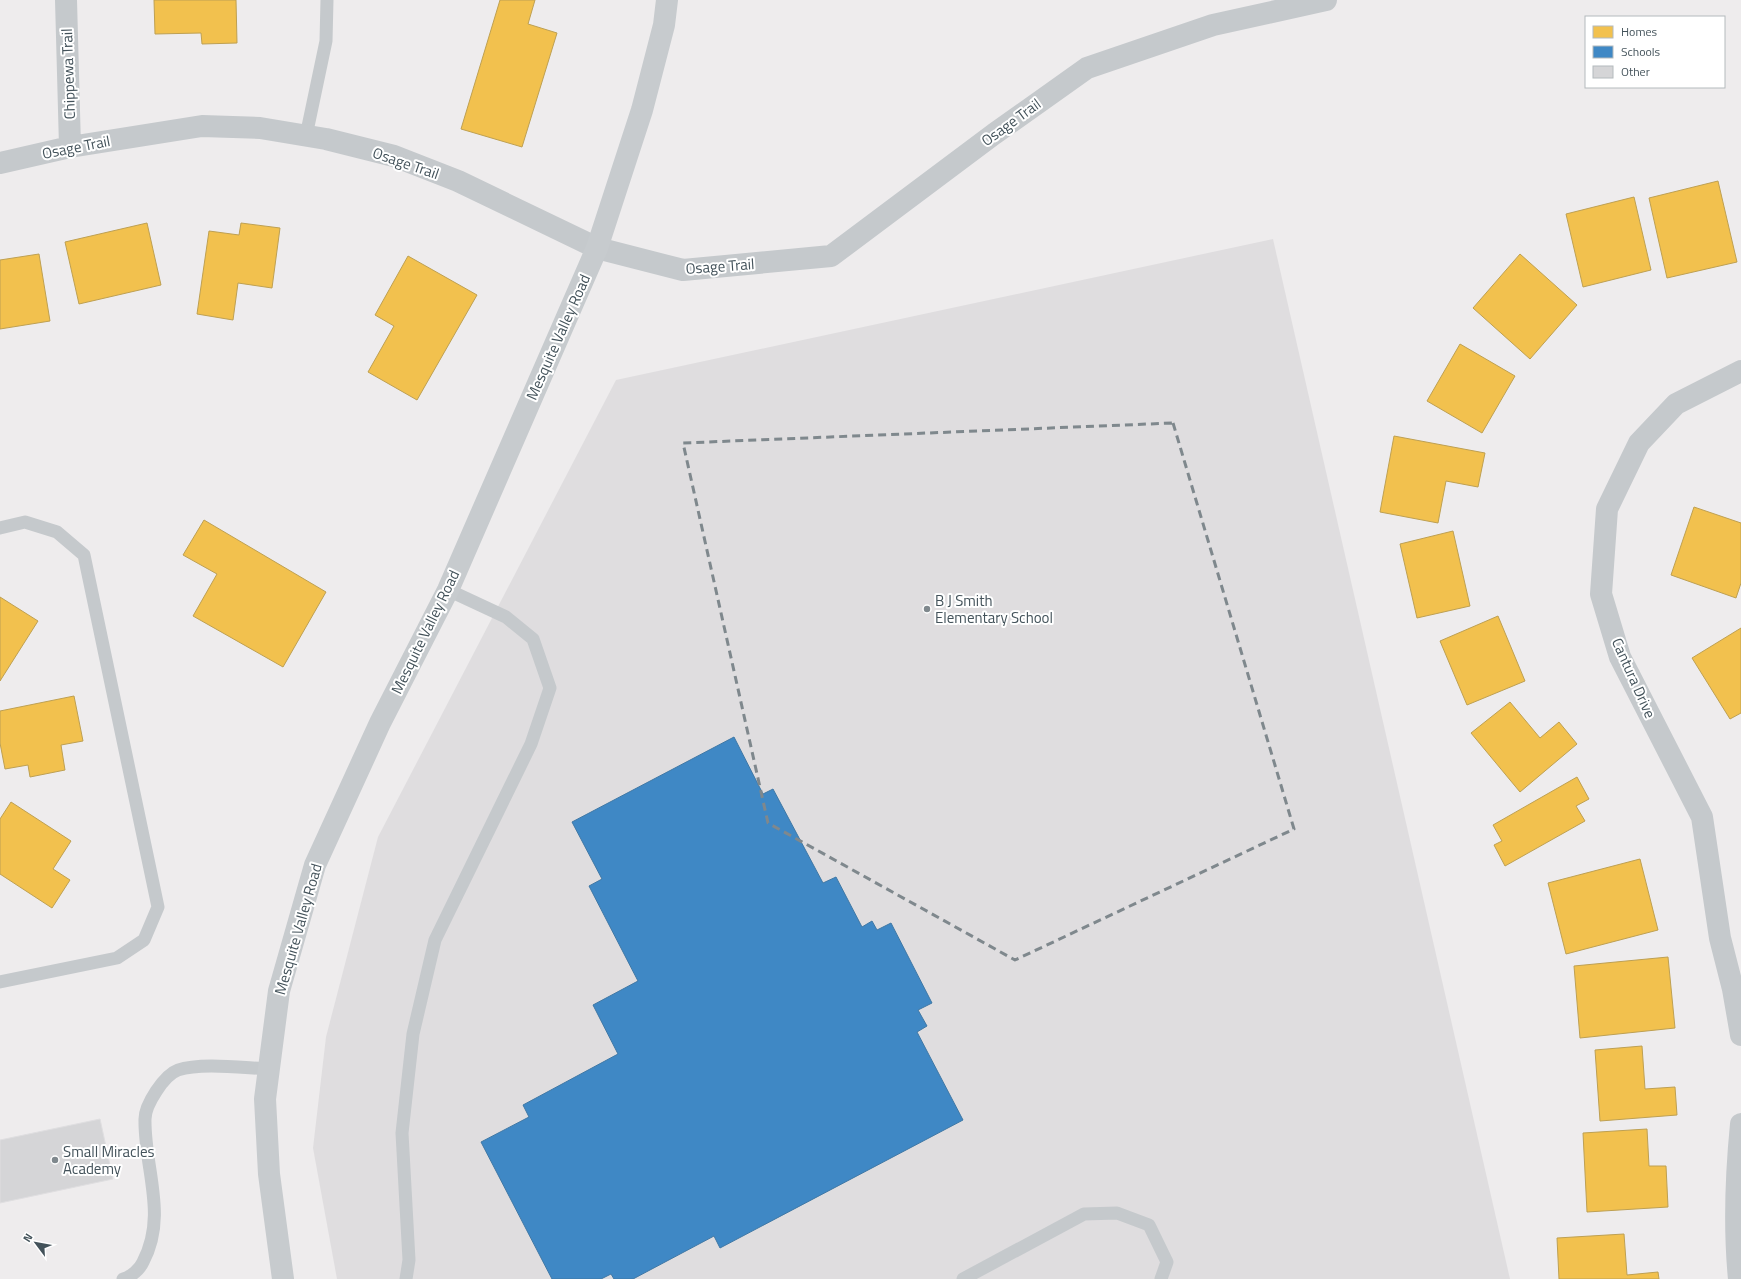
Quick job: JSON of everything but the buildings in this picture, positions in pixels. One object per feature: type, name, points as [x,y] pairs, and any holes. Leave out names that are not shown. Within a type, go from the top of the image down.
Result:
[{"type":"street","name":"Chippewa Trail","points":[[66,0],[70,147]]},
{"type":"street","name":"Mesquite Valley Road","points":[[283,1279],[269,1174],[265,1099],[279,991],[314,865],[380,723],[448,590],[597,248],[642,110],[664,25],[667,0]]},
{"type":"street","name":"Osage Trail","points":[[0,163],[70,147],[202,126],[260,128],[326,139],[394,156],[451,178],[597,248],[683,270],[831,256],[994,134],[1087,68],[1213,25],[1326,0]]},
{"type":"street","name":"Cantura Drive","points":[[1741,370],[1676,404],[1639,444],[1607,509],[1601,594],[1620,657],[1702,817],[1720,938],[1733,989],[1741,1035]]},
{"type":"street","points":[[1739,1279],[1737,1254],[1738,1152],[1741,1124]]},
{"type":"lane","points":[[306,136],[326,41],[327,0]]},
{"type":"lane","points":[[0,528],[25,522],[56,532],[84,555],[158,907],[144,940],[117,958],[0,982]]},
{"type":"lane","points":[[406,1279],[409,1260],[402,1133],[413,1034],[435,940],[531,744],[550,688],[533,639],[506,617],[448,590]]},
{"type":"lane","points":[[123,1279],[140,1267],[151,1247],[156,1214],[145,1117],[157,1088],[177,1070],[200,1066],[269,1069]]},
{"type":"lane","points":[[963,1279],[1084,1214],[1117,1213],[1149,1225],[1167,1262],[1162,1279]]},
{"type":"highlighted area","points":[[1173,423],[1294,829],[1015,960],[768,823],[683,443]]},
{"type":"shaded area","name":"B J Smith Elementary School","points":[[1273,239],[1510,1279],[337,1279],[313,1148],[326,1037],[378,837],[616,380]]},
{"type":"place","name":"B J Smith Elementary School","points":[[927,609]]},
{"type":"place","name":"Small Miracles Academy","points":[[55,1160]]}]
